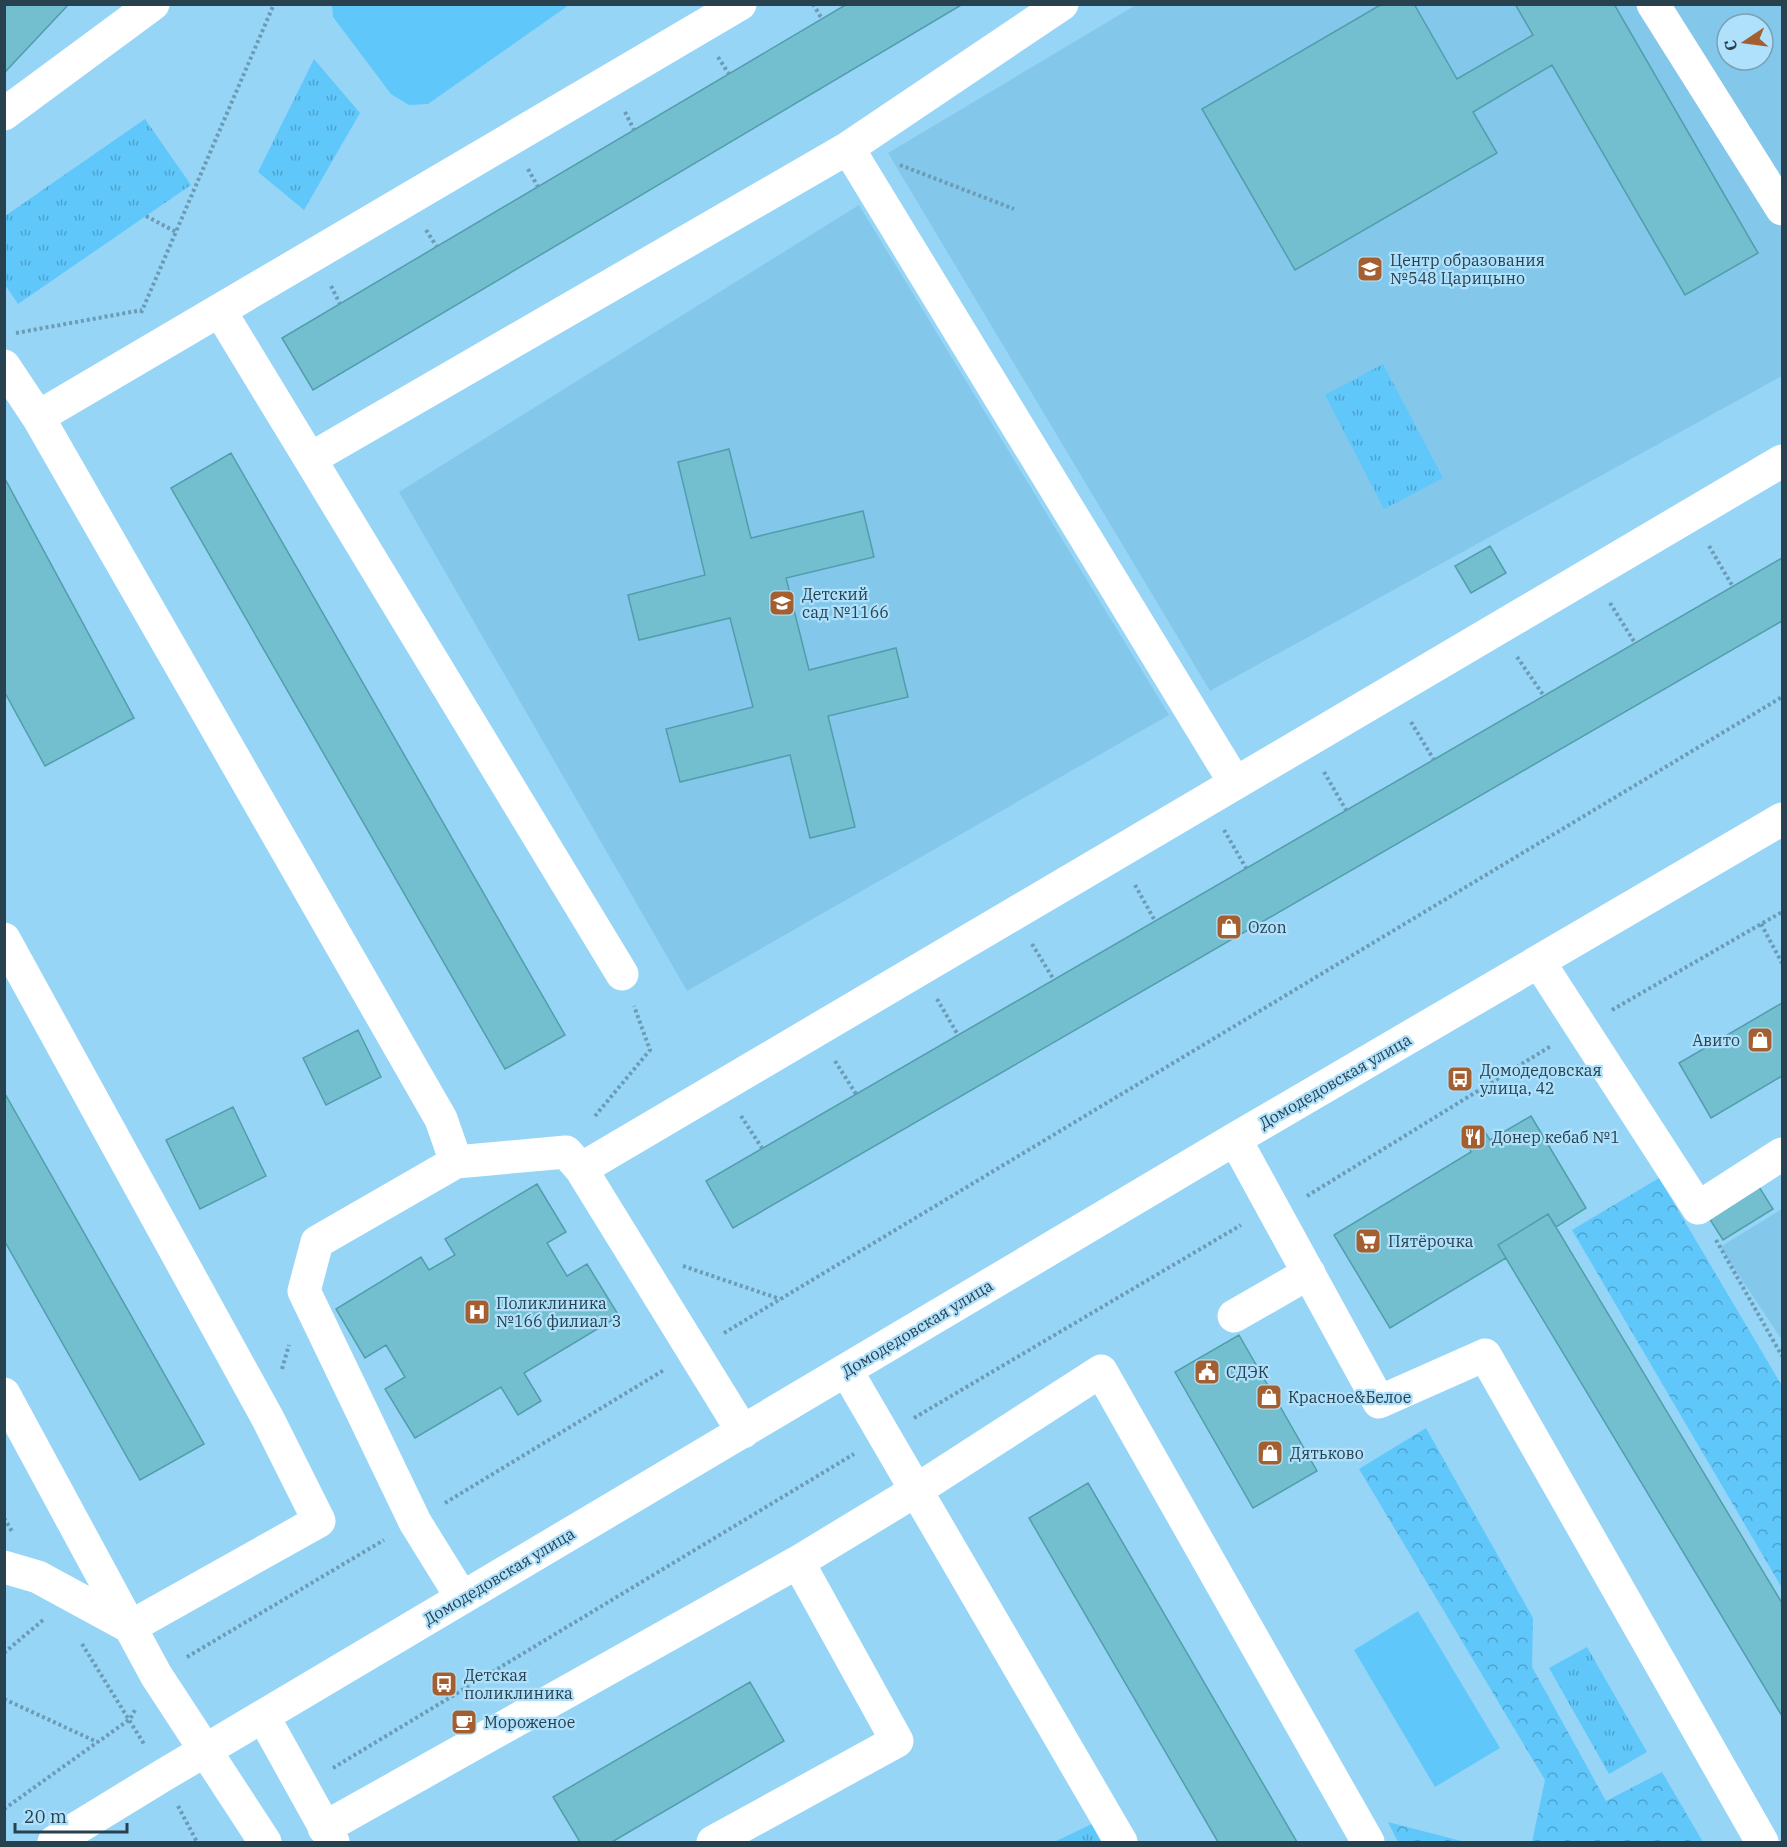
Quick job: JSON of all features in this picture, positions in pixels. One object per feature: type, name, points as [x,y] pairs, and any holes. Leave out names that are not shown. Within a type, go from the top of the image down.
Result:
[{"type":"street","points":[[4,114],[153,4]]},
{"type":"street","points":[[38,417],[740,4]]},
{"type":"street","points":[[310,459],[848,148],[1062,4]]},
{"type":"street","points":[[1653,4],[1782,209]]},
{"type":"street","points":[[848,148],[1235,783]]},
{"type":"street","points":[[220,311],[622,974]]},
{"type":"street","points":[[4,366],[38,417],[441,1119],[456,1162]]},
{"type":"street","points":[[462,1598],[415,1522],[304,1291],[317,1242],[456,1162],[574,1161],[1206,800],[1782,461]]},
{"type":"street","name":"Домодедовская улица","points":[[54,1842],[1235,1139],[1782,819]]},
{"type":"street","points":[[4,939],[268,1419],[319,1521],[130,1627]]},
{"type":"street","points":[[1539,962],[1698,1208],[1782,1154]]},
{"type":"street","points":[[1235,1139],[1379,1402],[1485,1355],[1762,1842]]},
{"type":"street","points":[[574,1161],[743,1432]]},
{"type":"street","points":[[1234,1316],[1309,1273]]},
{"type":"street","points":[[846,1370],[1121,1842]]},
{"type":"street","points":[[263,1716],[329,1835],[798,1562],[915,1491],[1101,1371],[1368,1842]]},
{"type":"street","points":[[4,1394],[156,1675],[265,1842]]},
{"type":"street","points":[[713,1842],[897,1741],[798,1562]]},
{"type":"street","points":[[4,1567],[38,1577],[130,1627]]},
{"type":"path","points":[[138,320],[274,4]]},
{"type":"path","points":[[813,4],[822,19]]},
{"type":"path","points":[[848,148],[894,162],[1014,209]]},
{"type":"path","points":[[146,216],[176,232]]},
{"type":"path","points":[[4,335],[142,309]]},
{"type":"path","points":[[1692,515],[1733,587]]},
{"type":"path","points":[[1592,574],[1635,643]]},
{"type":"path","points":[[1497,629],[1544,696]]},
{"type":"path","points":[[1393,690],[1434,760]]},
{"type":"path","points":[[4,1809],[130,1719],[156,1675],[415,1522],[780,1299],[1782,697]]},
{"type":"path","points":[[1305,742],[1346,810]]},
{"type":"path","points":[[1206,800],[1246,868]]},
{"type":"path","points":[[303,1787],[883,1437],[1254,1218],[1276,1215],[1581,1028],[1782,912]]},
{"type":"path","points":[[1761,924],[1782,963]]},
{"type":"path","points":[[574,1161],[650,1050],[622,974]]},
{"type":"path","points":[[1698,1208],[1782,1356]]},
{"type":"path","points":[[673,1263],[780,1299]]},
{"type":"path","points":[[268,1419],[304,1291]]},
{"type":"path","points":[[4,1653],[58,1607],[38,1577]]},
{"type":"path","points":[[76,1635],[130,1719]]},
{"type":"path","points":[[4,1699],[97,1742]]},
{"type":"shaded area","name":"Центр образования №548 Царицыно","points":[[1136,5],[1782,5],[1782,376],[1210,691],[888,153]]},
{"type":"shaded area","name":"Детский сад №1166","points":[[859,205],[1169,715],[687,991],[399,492]]},
{"type":"shaded area","points":[[1782,1209],[1782,1340],[1720,1247]]},
{"type":"green space","points":[[332,4],[569,5],[428,104],[409,105],[391,94],[333,17]]},
{"type":"green space","points":[[314,59],[360,113],[304,210],[258,172]]},
{"type":"green space","points":[[145,119],[191,185],[18,304],[5,285],[5,216]]},
{"type":"green space","points":[[1383,364],[1443,478],[1384,509],[1325,395]]},
{"type":"green space","points":[[1659,1178],[1782,1386],[1782,1588],[1572,1230]]},
{"type":"green space","points":[[1426,1428],[1533,1618],[1532,1667],[1606,1801],[1662,1772],[1703,1842],[1532,1842],[1545,1780],[1359,1469]]},
{"type":"green space","points":[[1418,1611],[1500,1748],[1435,1787],[1354,1650]]},
{"type":"green space","points":[[1587,1647],[1647,1752],[1609,1774],[1549,1668]]},
{"type":"green space","points":[[1388,1822],[1465,1842],[1398,1842]]},
{"type":"green space","points":[[1092,1824],[1101,1842],[1054,1842]]},
{"type":"building","points":[[4,4],[69,4],[4,73]]},
{"type":"building","points":[[847,4],[963,4],[313,390],[282,338]]},
{"type":"building","points":[[1382,4],[1414,4],[1457,79],[1533,35],[1515,4],[1614,4],[1758,253],[1685,295],[1552,65],[1473,112],[1497,153],[1295,270],[1202,109]]},
{"type":"building","points":[[729,449],[751,538],[863,511],[874,557],[786,578],[809,670],[896,648],[908,697],[828,716],[855,827],[810,838],[790,755],[680,782],[666,729],[753,707],[730,618],[639,640],[628,595],[705,575],[678,462]]},
{"type":"building","points":[[231,453],[565,1035],[505,1069],[171,488]]},
{"type":"building","points":[[4,477],[134,718],[45,766],[4,691]]},
{"type":"building","points":[[1490,546],[1506,573],[1471,593],[1455,566]]},
{"type":"building","points":[[1782,558],[1782,621],[733,1228],[706,1181]]},
{"type":"building","points":[[1782,1003],[1782,1076],[1711,1118],[1679,1063]]},
{"type":"building","points":[[358,1030],[381,1077],[326,1105],[303,1058]]},
{"type":"building","points":[[4,1092],[204,1444],[140,1480],[4,1240]]},
{"type":"building","points":[[233,1107],[266,1176],[200,1209],[166,1140]]},
{"type":"building","points":[[1531,1116],[1586,1208],[1556,1227],[1548,1214],[1498,1245],[1506,1258],[1390,1328],[1334,1235],[1471,1152],[1465,1141],[1483,1129],[1490,1140]]},
{"type":"building","points":[[1754,1179],[1773,1209],[1723,1240],[1704,1210]]},
{"type":"building","name":"Поликлиника №166 филиал 3","points":[[537,1184],[566,1232],[547,1243],[567,1276],[587,1264],[619,1316],[524,1373],[541,1401],[518,1415],[501,1387],[415,1438],[385,1389],[405,1377],[386,1345],[365,1358],[336,1309],[421,1257],[429,1270],[455,1255],[445,1239]]},
{"type":"building","points":[[1548,1214],[1782,1603],[1782,1716],[1498,1245]]},
{"type":"building","points":[[1239,1335],[1317,1471],[1253,1508],[1175,1372]]},
{"type":"building","points":[[1088,1483],[1297,1842],[1218,1842],[1029,1518]]},
{"type":"building","points":[[750,1682],[784,1741],[612,1842],[580,1842],[553,1797]]},
{"type":"place","name":"Центр образования №548 Царицыно","points":[[1370,269]]},
{"type":"place","name":"Детский сад №1166","points":[[782,603]]},
{"type":"place","name":"Ozon","points":[[1229,927]]},
{"type":"place","name":"Авито","points":[[1760,1040]]},
{"type":"place","name":"Домодедовская улица, 42","points":[[1460,1079]]},
{"type":"place","name":"Донер кебаб №1","points":[[1473,1137]]},
{"type":"place","name":"Пятёрочка","points":[[1368,1241]]},
{"type":"place","name":"Поликлиника №166 филиал 3","points":[[477,1312]]},
{"type":"place","name":"СДЭК","points":[[1207,1372]]},
{"type":"place","name":"Красное&Белое","points":[[1269,1397]]},
{"type":"place","name":"Дятьково","points":[[1270,1453]]},
{"type":"place","name":"Детская поликлиника","points":[[444,1684]]},
{"type":"place","name":"Мороженое","points":[[464,1722]]}]
